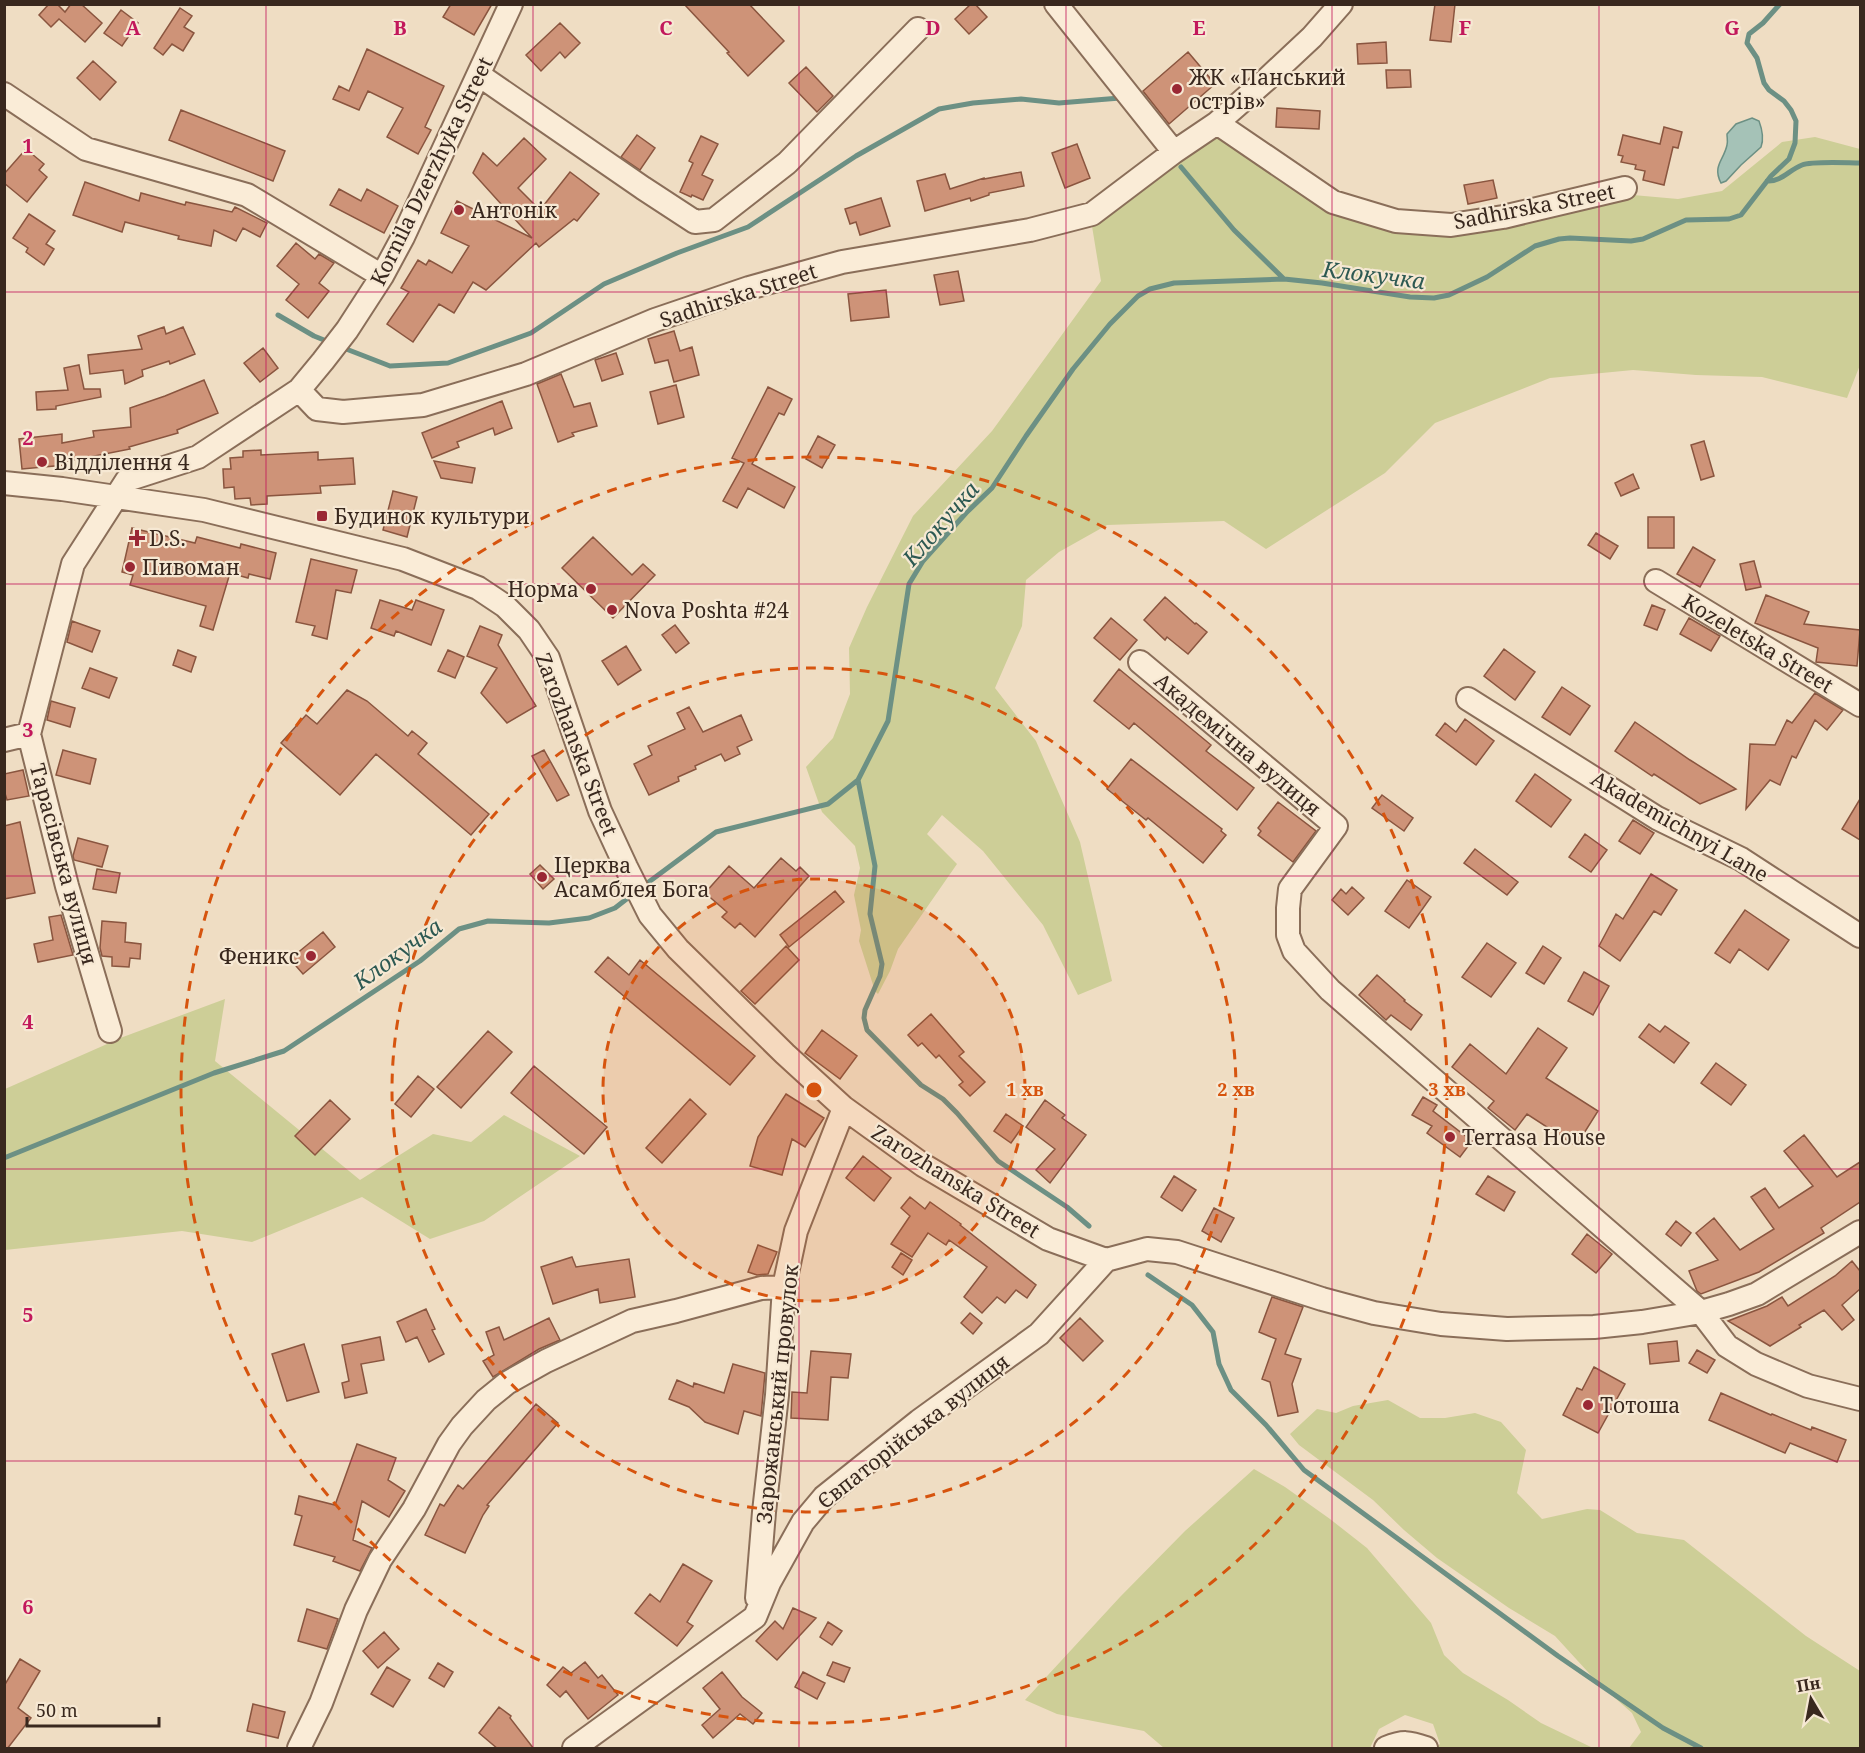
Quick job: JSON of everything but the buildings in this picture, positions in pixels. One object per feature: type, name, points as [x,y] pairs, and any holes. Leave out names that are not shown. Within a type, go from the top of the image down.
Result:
[{"type":"street","points":[[1056,4],[1174,152]]},
{"type":"street","name":"Sadhirska Street","points":[[298,390],[317,409],[343,412],[423,405],[526,374],[655,320],[749,288],[842,262],[1030,230],[1092,214],[1174,152],[1217,123],[1312,37],[1341,4]]},
{"type":"street","name":"Kornila Dzerzhyka Street","points":[[298,390],[347,330],[382,276],[403,237],[479,75],[509,5]]},
{"type":"street","points":[[479,75],[695,222],[714,220],[787,163],[918,29]]},
{"type":"street","points":[[4,94],[86,149],[247,195],[382,276]]},
{"type":"street","name":"Sadhirska Street","points":[[1217,123],[1333,202],[1396,221],[1451,225],[1503,217],[1625,188]]},
{"type":"street","name":"Тарасівська вулиця","points":[[110,1031],[68,886],[29,734],[73,564],[127,480],[198,457],[298,390]]},
{"type":"street","name":"Zarozhanska Street","points":[[4,483],[62,489],[204,510],[404,559],[478,588],[505,606],[530,630],[548,658],[600,811],[650,915],[678,949],[785,1054],[844,1108],[923,1165],[1048,1239],[1106,1260]]},
{"type":"street","name":"Kozeletska Street","points":[[1656,581],[1860,705]]},
{"type":"street","name":"Академічна вулиця","points":[[1140,662],[1336,826],[1290,889],[1288,935],[1294,951],[1330,990],[1701,1312]]},
{"type":"street","name":"Akademichnyi Lane","points":[[1468,699],[1657,818],[1741,859],[1860,936]]},
{"type":"street","points":[[4,740],[29,734]]},
{"type":"street","name":"Зарожанський провулок","points":[[755,1617],[777,1395],[784,1287],[796,1231],[844,1108]]},
{"type":"street","points":[[1106,1260],[1147,1249],[1177,1252],[1374,1314],[1441,1324],[1507,1329],[1603,1327],[1701,1312],[1729,1305],[1757,1294],[1860,1233]]},
{"type":"street","name":"Євпаторійська вулиця","points":[[755,1617],[769,1583],[803,1522],[824,1497],[919,1421],[1039,1334],[1106,1260]]},
{"type":"street","points":[[299,1749],[321,1703],[356,1610],[380,1560],[414,1509],[449,1444],[486,1400],[507,1383],[546,1361],[632,1321],[761,1288],[784,1287]]},
{"type":"street","points":[[1701,1312],[1727,1346],[1756,1364],[1808,1386],[1860,1399]]},
{"type":"street","points":[[574,1749],[755,1617]]},
{"type":"street","points":[[1386,1748],[1400,1743],[1413,1743],[1426,1749]]},
{"type":"green space","points":[[1217,121],[1334,200],[1452,223],[1629,184],[1633,195],[1678,199],[1722,191],[1782,142],[1815,137],[1860,149],[1860,365],[1847,398],[1762,377],[1633,370],[1550,378],[1435,423],[1385,473],[1266,549],[1224,521],[1107,525],[1059,552],[1026,580],[1022,626],[995,688],[1036,741],[1080,842],[1112,981],[1078,995],[1043,925],[983,851],[942,815],[927,834],[957,864],[898,949],[878,994],[875,991],[859,941],[861,930],[854,895],[860,868],[855,846],[822,812],[806,767],[833,738],[850,694],[849,648],[913,516],[992,431],[1101,281],[1090,214]]},
{"type":"green space","points":[[225,999],[215,1061],[360,1180],[433,1134],[471,1142],[504,1115],[580,1156],[484,1221],[430,1239],[362,1197],[252,1242],[182,1231],[5,1250],[5,1089],[123,1037]]},
{"type":"green space","points":[[1388,1400],[1420,1418],[1445,1418],[1475,1413],[1501,1422],[1526,1450],[1517,1493],[1542,1519],[1587,1509],[1600,1510],[1637,1533],[1684,1540],[1806,1636],[1860,1671],[1860,1748],[1629,1748],[1641,1732],[1632,1713],[1598,1683],[1555,1636],[1509,1608],[1437,1558],[1373,1500],[1299,1445],[1290,1434],[1317,1409],[1336,1413],[1353,1406]]},
{"type":"green space","points":[[1254,1469],[1285,1487],[1367,1548],[1431,1623],[1444,1655],[1463,1673],[1541,1723],[1593,1748],[1435,1748],[1440,1744],[1433,1724],[1405,1715],[1379,1729],[1370,1748],[1164,1748],[1144,1731],[1057,1714],[1025,1700],[1120,1597],[1185,1531]]},
{"type":"shaded area","points":[[1752,118],[1760,124],[1761,147],[1726,181],[1721,183],[1718,167],[1726,150],[1727,134],[1736,124]]},
{"type":"waterway","name":"Клокучка","points":[[642,887],[716,832],[828,804],[858,780],[888,721],[909,584],[923,561],[992,488],[1073,369],[1110,324],[1138,296],[1150,289],[1174,283],[1284,279],[1410,297],[1434,298],[1449,295],[1487,277],[1535,246],[1559,239],[1631,241],[1643,239],[1686,220],[1729,219],[1741,215],[1771,176],[1789,159],[1795,143],[1796,121],[1791,110],[1764,83],[1757,58],[1747,43],[1749,34],[1763,23],[1780,4]]},
{"type":"waterway","points":[[341,347],[390,366],[448,363],[531,333],[604,284],[677,253],[748,227],[856,156],[939,109],[973,103],[1021,99],[1059,103],[1120,98],[1122,100]]},
{"type":"waterway","points":[[1767,181],[1777,180],[1797,167],[1807,164],[1860,163]]},
{"type":"waterway","points":[[1181,167],[1234,230],[1284,279]]},
{"type":"waterway","points":[[278,315],[329,342]]},
{"type":"waterway","points":[[858,780],[875,866],[870,914],[882,964],[880,976],[865,1010],[867,1030],[921,1085],[943,1099],[998,1161],[1067,1207],[1089,1226]]},
{"type":"waterway","name":"Клокучка","points":[[4,1158],[214,1073],[284,1051],[420,961],[459,929],[488,921],[549,923],[589,918],[615,908],[633,894]]},
{"type":"waterway","points":[[1148,1275],[1192,1305],[1213,1332],[1219,1364],[1231,1390],[1266,1425],[1304,1470],[1558,1656],[1663,1728],[1701,1748]]},
{"type":"place","name":"ЖК «Панський острів»","points":[[1177,89]]},
{"type":"place","name":"Антонік","points":[[459,210]]},
{"type":"place","name":"Відділення 4","points":[[42,462]]},
{"type":"place","name":"Будинок культури","points":[[322,516]]},
{"type":"place","name":"D.S.","points":[[137,538]]},
{"type":"place","name":"Пивоман","points":[[130,567]]},
{"type":"place","name":"Норма","points":[[591,589]]},
{"type":"place","name":"Nova Poshta #24","points":[[612,610]]},
{"type":"place","name":"Церква Асамблея Бога","points":[[542,877]]},
{"type":"place","name":"Феникс","points":[[311,956]]},
{"type":"place","name":"Terrasa House","points":[[1450,1137]]},
{"type":"place","name":"Тотоша","points":[[1588,1405]]}]
